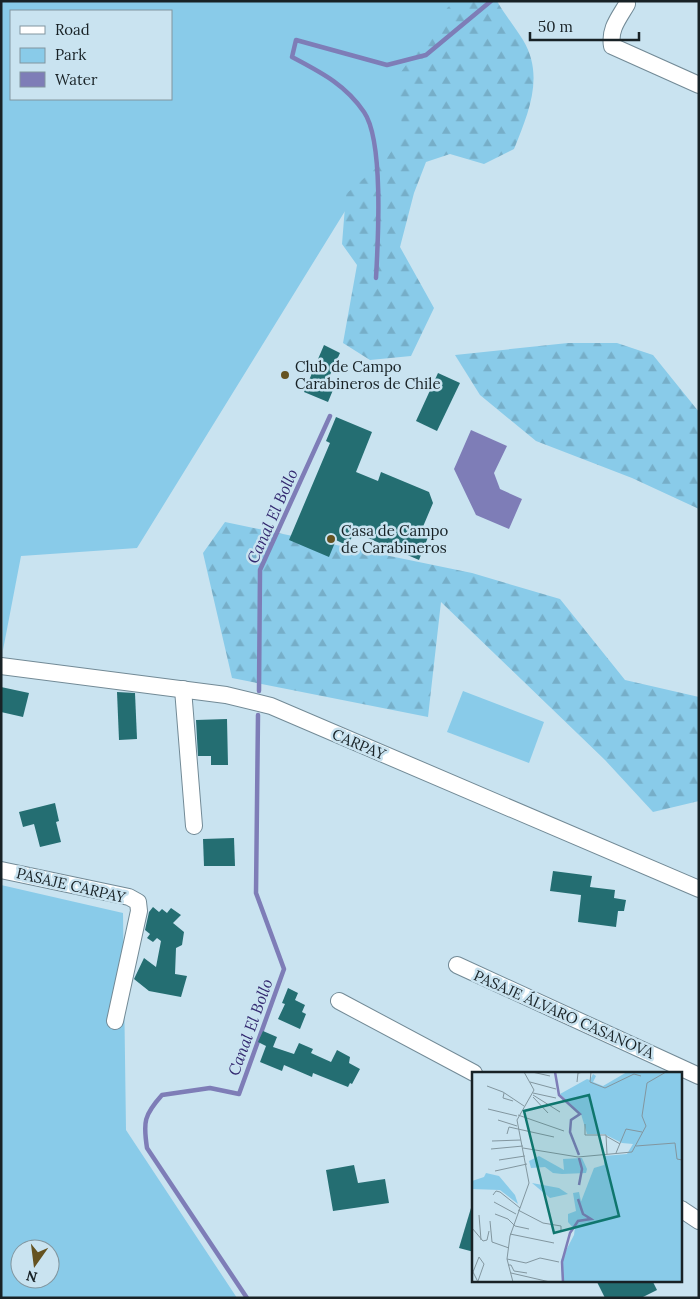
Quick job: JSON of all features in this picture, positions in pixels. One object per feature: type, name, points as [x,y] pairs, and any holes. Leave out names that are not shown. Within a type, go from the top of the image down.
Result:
[{"type":"street","points":[[627,4],[615,24],[611,36],[612,46],[699,85]]},
{"type":"street","name":"CARPAY","points":[[1,666],[226,695],[271,706],[699,889]]},
{"type":"street","points":[[183,689],[194,826]]},
{"type":"street","name":"PASAJE CARPAY","points":[[1,870],[129,898],[138,902],[139,912],[115,1022]]},
{"type":"street","name":"PASAJE ÁLVARO CASANOVA","points":[[457,966],[699,1076]]},
{"type":"street","points":[[340,1001],[472,1072]]},
{"type":"street","points":[[682,1210],[699,1221]]},
{"type":"green space","points":[[1,1],[474,1],[414,153],[350,203],[137,548],[21,556],[3,650]]},
{"type":"green space","points":[[461,1],[497,1],[523,40],[530,54],[533,67],[534,81],[529,109],[514,149],[484,164],[450,154],[426,162],[414,193],[400,247],[434,308],[411,356],[370,360],[343,343],[357,265],[342,244],[346,194],[386,159],[403,134],[396,79],[448,7]]},
{"type":"green space","points":[[568,343],[617,343],[653,355],[699,412],[699,509],[632,478],[536,441],[480,395],[455,355]]},
{"type":"green space","points":[[225,522],[472,573],[560,599],[625,680],[699,697],[699,801],[653,812],[605,760],[441,602],[428,717],[232,678],[203,553]]},
{"type":"green space","points":[[463,691],[544,722],[529,763],[447,732]]},
{"type":"green space","points":[[1,885],[123,913],[126,1130],[237,1298],[1,1298]]},
{"type":"water","points":[[471,430],[507,446],[494,473],[500,489],[522,499],[509,529],[476,515],[454,469]]},
{"type":"building","points":[[324,345],[340,353],[325,386],[333,390],[328,402],[304,392]]},
{"type":"building","points":[[438,373],[460,383],[437,431],[416,421]]},
{"type":"building","points":[[336,417],[372,432],[356,472],[378,481],[381,472],[429,492],[433,503],[422,529],[430,532],[419,560],[354,532],[348,546],[336,540],[329,557],[289,540],[330,443],[326,441]]},
{"type":"building","points":[[1,687],[29,693],[23,717],[1,712]]},
{"type":"building","points":[[117,692],[135,693],[137,739],[119,740]]},
{"type":"building","points":[[227,719],[228,765],[211,765],[211,756],[198,756],[196,720]]},
{"type":"building","points":[[55,803],[59,821],[56,822],[61,842],[40,847],[34,824],[23,827],[19,812]]},
{"type":"building","points":[[234,838],[235,866],[204,866],[203,839]]},
{"type":"building","points":[[553,871],[592,876],[590,887],[615,890],[614,898],[626,900],[624,911],[618,911],[616,927],[578,922],[581,895],[550,891]]},
{"type":"building","points":[[153,907],[159,912],[162,909],[167,913],[171,908],[181,915],[173,923],[184,932],[182,945],[176,948],[175,974],[187,976],[181,997],[149,991],[134,979],[144,958],[156,967],[161,941],[157,938],[153,942],[147,938],[150,934],[145,930],[149,912]]},
{"type":"building","points":[[288,988],[298,993],[295,1000],[305,1005],[302,1012],[306,1014],[300,1029],[278,1019],[285,1004],[282,1003]]},
{"type":"building","points":[[263,1031],[277,1037],[273,1047],[294,1054],[299,1043],[313,1049],[311,1053],[331,1062],[337,1050],[350,1057],[349,1063],[360,1069],[352,1084],[350,1083],[348,1087],[313,1073],[312,1077],[284,1065],[282,1071],[260,1062],[266,1046],[258,1042]]},
{"type":"building","points":[[354,1165],[358,1183],[385,1179],[389,1203],[333,1211],[326,1170]]},
{"type":"building","points":[[471,1208],[472,1251],[459,1248]]},
{"type":"building","points":[[597,1282],[653,1282],[657,1290],[641,1298],[605,1298]]},
{"type":"waterway","name":"Canal El Bollo","points":[[376,278],[378,192],[375,145],[370,126],[357,102],[340,86],[292,57],[296,40],[387,65],[426,55],[491,1]]},
{"type":"waterway","name":"Canal El Bollo","points":[[259,691],[260,570],[330,416]]},
{"type":"waterway","name":"Canal El Bollo","points":[[247,1298],[147,1148],[145,1125],[148,1114],[162,1095],[210,1088],[239,1094],[284,969],[256,893],[258,715]]},
{"type":"place","name":"Club de Campo Carabineros de Chile","points":[[285,375]]},
{"type":"place","name":"Casa de Campo de Carabineros","points":[[331,539]]}]
